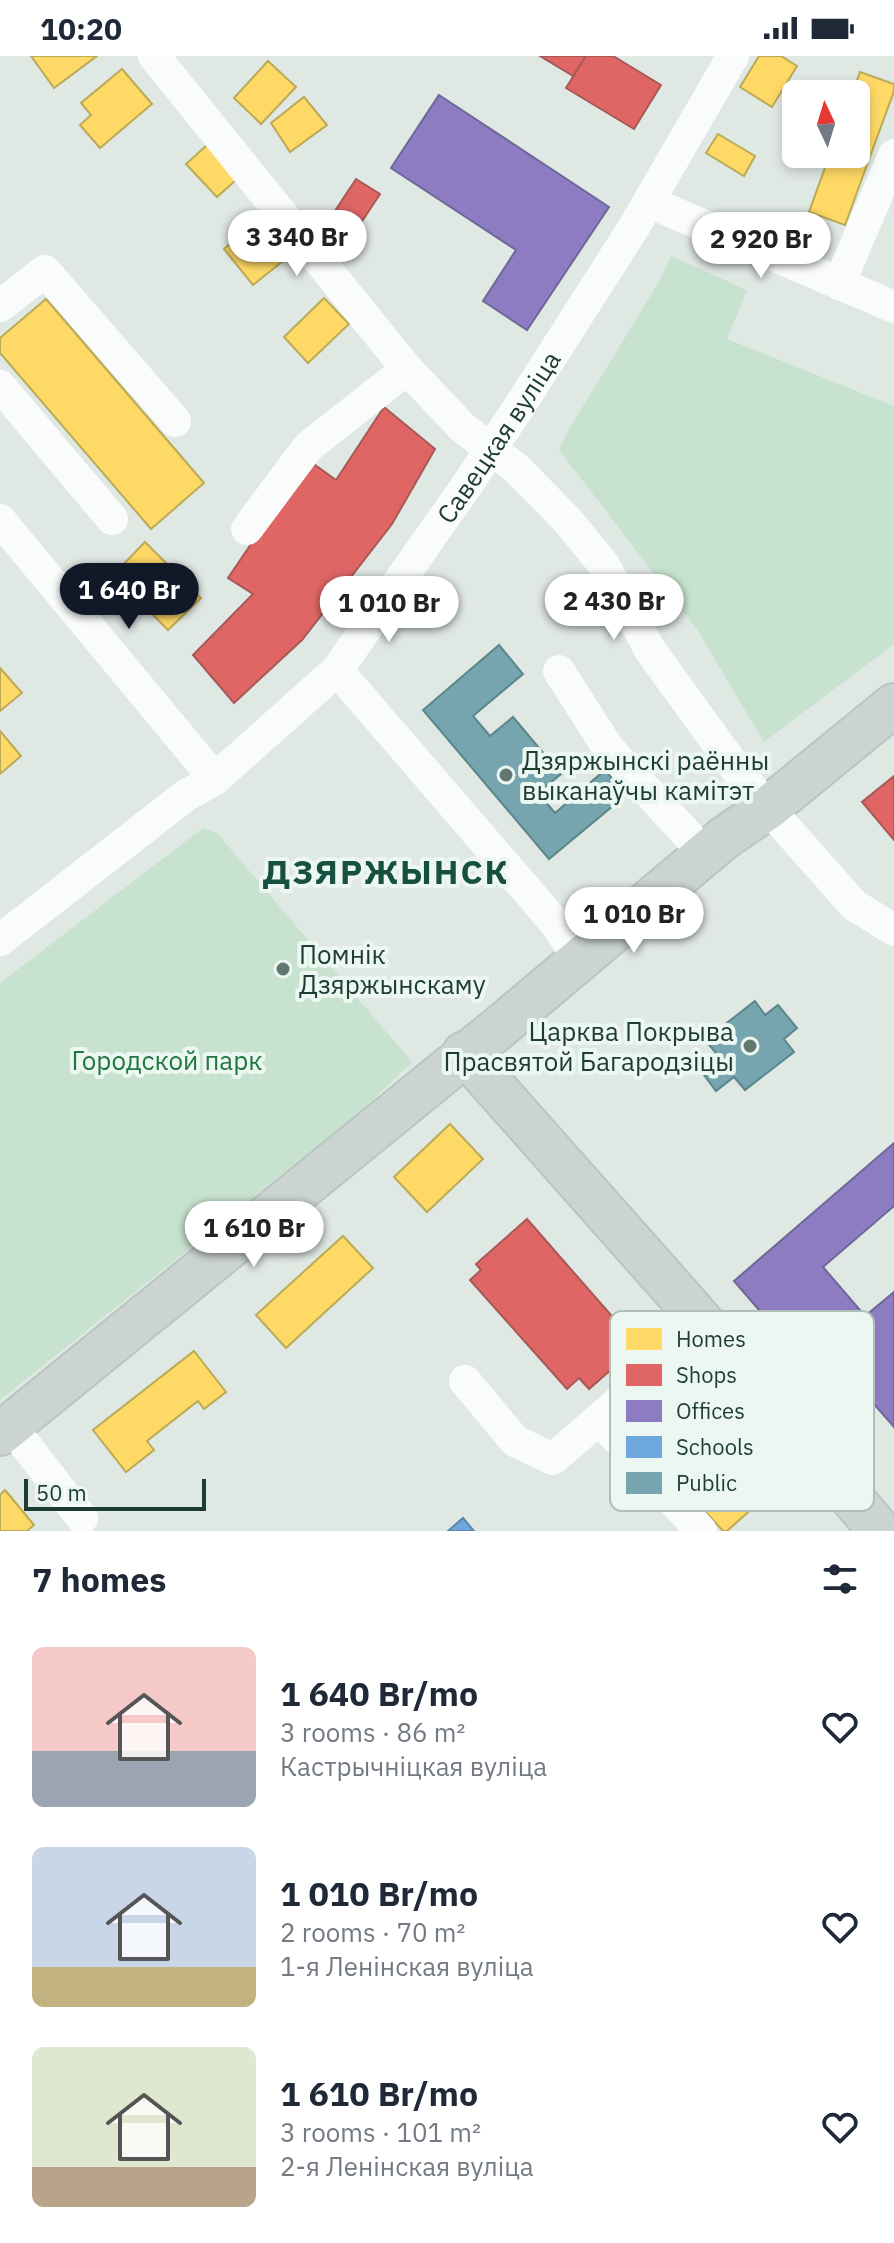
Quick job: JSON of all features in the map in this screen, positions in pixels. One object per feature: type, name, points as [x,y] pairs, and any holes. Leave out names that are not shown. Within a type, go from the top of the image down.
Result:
[{"type":"main road","points":[[5,1430],[706,855],[894,705]]},
{"type":"main road","points":[[464,1053],[693,1311]]},
{"type":"main road","points":[[863,1511],[880,1531]]},
{"type":"street","points":[[154,56],[407,369],[463,428],[490,447],[568,521],[604,565],[650,650],[768,808],[854,905],[894,930]]},
{"type":"street","name":"Савецкая вуліца","points":[[4,928],[185,796],[215,779],[337,670],[517,410],[649,202],[733,56]]},
{"type":"street","points":[[839,284],[894,155]]},
{"type":"street","points":[[649,202],[894,307]]},
{"type":"street","points":[[0,306],[45,271],[175,421]]},
{"type":"street","points":[[247,529],[308,447],[407,369]]},
{"type":"street","points":[[0,386],[112,519]]},
{"type":"street","points":[[0,520],[215,779]]},
{"type":"street","points":[[337,670],[556,924],[579,959]]},
{"type":"street","points":[[559,671],[608,748],[706,855]]},
{"type":"street","points":[[465,1381],[515,1441],[553,1459],[610,1409]]},
{"type":"street","points":[[599,1419],[610,1431]]},
{"type":"street","points":[[5,1430],[82,1518]]},
{"type":"street","points":[[683,1511],[701,1531]]},
{"type":"green space","points":[[671,256],[747,290],[727,339],[894,406],[894,644],[764,742],[698,631],[559,450]]},
{"type":"green space","name":"Городской парк","points":[[203,828],[217,833],[412,1062],[358,1114],[0,1400],[0,983]]},
{"type":"building: Homes","points":[[31,56],[97,56],[54,88]]},
{"type":"building: Homes","points":[[759,56],[781,56],[797,66],[788,80],[782,80],[782,91],[772,107],[740,87]]},
{"type":"building: Homes","points":[[268,61],[296,87],[261,124],[234,98]]},
{"type":"building: Homes","points":[[122,69],[152,104],[100,148],[80,125],[91,115],[81,103]]},
{"type":"building: Homes","points":[[860,72],[894,84],[870,157],[870,80],[857,80]]},
{"type":"building: Homes","points":[[304,97],[327,125],[290,152],[271,123]]},
{"type":"building: Homes","points":[[718,134],[755,156],[744,176],[706,153]]},
{"type":"building: Homes","points":[[216,137],[246,171],[217,197],[186,164]]},
{"type":"building: Homes","points":[[825,168],[866,168],[845,225],[809,212]]},
{"type":"building: Homes","points":[[261,219],[289,256],[253,285],[224,249]]},
{"type":"building: Homes","points":[[324,298],[349,324],[308,363],[284,337]]},
{"type":"building: Homes","points":[[46,299],[204,483],[151,529],[0,353],[0,338]]},
{"type":"building: Homes","points":[[145,542],[201,598],[168,630],[113,575]]},
{"type":"building: Homes","points":[[0,668],[22,693],[0,711]]},
{"type":"building: Homes","points":[[0,731],[21,756],[0,774]]},
{"type":"building: Homes","points":[[450,1124],[483,1159],[427,1212],[394,1177]]},
{"type":"building: Homes","points":[[343,1236],[373,1268],[286,1348],[256,1315]]},
{"type":"building: Homes","points":[[194,1351],[226,1392],[204,1409],[198,1401],[147,1441],[154,1450],[126,1472],[93,1430]]},
{"type":"building: Homes","points":[[5,1490],[34,1525],[27,1531],[0,1531],[0,1495]]},
{"type":"building: Homes","points":[[705,1511],[749,1511],[727,1531],[723,1531]]},
{"type":"building: Shops","points":[[540,56],[586,56],[573,76]]},
{"type":"building: Shops","points":[[586,56],[613,56],[661,85],[634,129],[566,88]]},
{"type":"building: Shops","points":[[356,179],[380,194],[357,229],[333,214]]},
{"type":"building: Shops","points":[[384,407],[435,449],[392,524],[302,640],[234,703],[193,655],[253,594],[228,578],[308,460],[336,480]]},
{"type":"building: Shops","points":[[894,776],[894,840],[862,802]]},
{"type":"building: Shops","points":[[527,1219],[610,1314],[610,1371],[589,1389],[579,1378],[567,1389],[470,1280],[481,1270],[476,1264]]},
{"type":"building: Offices","points":[[439,95],[609,207],[527,330],[483,301],[516,250],[391,168]]},
{"type":"building: Offices","points":[[894,1143],[894,1206],[823,1267],[861,1311],[760,1311],[734,1281]]},
{"type":"building: Offices","points":[[894,1292],[894,1427],[874,1404],[874,1311],[871,1311]]},
{"type":"building: Schools","points":[[463,1518],[474,1531],[448,1531]]},
{"type":"building: Public","points":[[499,645],[523,674],[473,716],[490,736],[513,717],[561,774],[538,793],[555,813],[605,770],[626,795],[549,859],[423,710]]},
{"type":"building: Public","name":"Царква Покрыва Прасвятой Багародзіцы","points":[[755,1001],[765,1015],[778,1005],[797,1028],[784,1039],[794,1052],[745,1090],[734,1077],[716,1091],[698,1067],[716,1053],[705,1040]]},
{"type":"place","name":"Дзяржынскі раённы выканаўчы камітэт","points":[[506,775]]},
{"type":"place","name":"Помнік Дзяржынскаму","points":[[283,969]]},
{"type":"place","name":"Царква Покрыва Прасвятой Багародзіцы","points":[[750,1046]]},
{"type":"district","name":"ДЗЯРЖЫНСК","points":[[386,871]]}]
